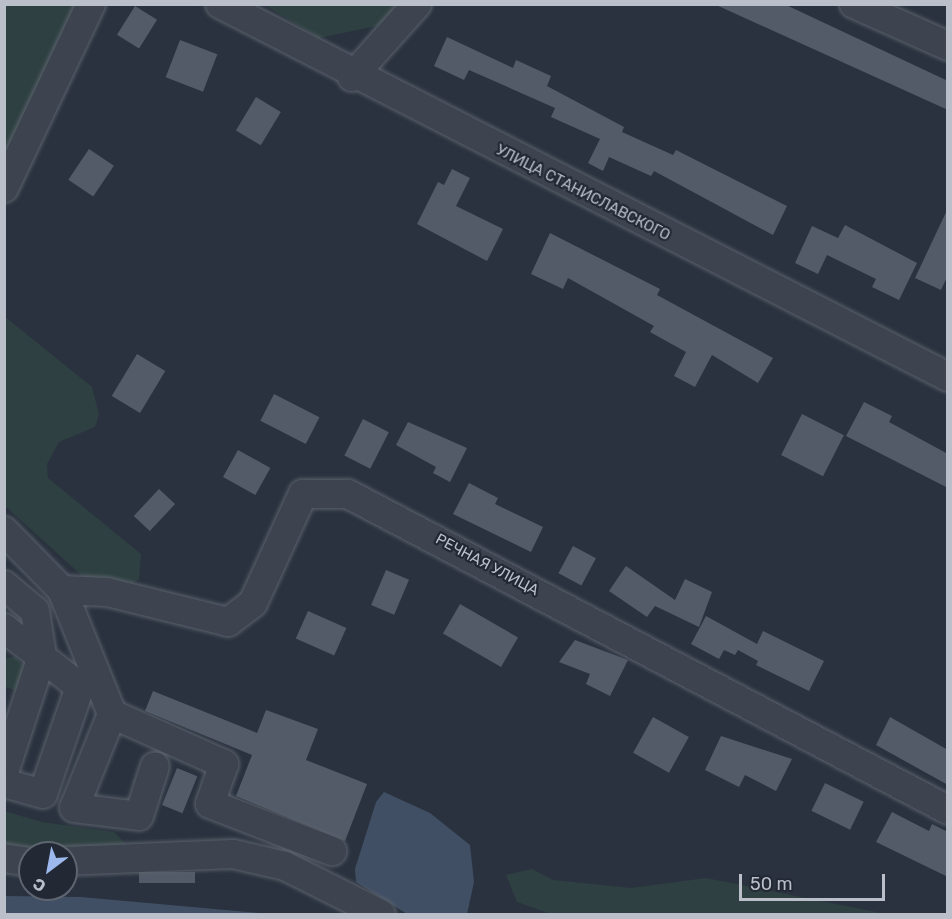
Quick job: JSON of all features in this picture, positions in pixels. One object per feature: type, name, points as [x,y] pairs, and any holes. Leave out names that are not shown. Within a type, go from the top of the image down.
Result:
[{"type":"street","points":[[4,188],[91,4]]},
{"type":"street","name":"УЛИЦА СТАНИСЛАВСКОГО","points":[[220,4],[352,77],[948,377]]},
{"type":"street","points":[[352,77],[417,4]]},
{"type":"street","points":[[854,4],[948,46]]},
{"type":"street","name":"РЕЧНАЯ УЛИЦА","points":[[62,590],[119,595],[228,622],[253,603],[303,494],[348,495],[948,810]]},
{"type":"street","points":[[4,531],[62,590],[103,685],[111,714],[74,808],[140,816],[155,766]]},
{"type":"street","points":[[4,585],[35,611],[42,656],[11,734],[4,772]]},
{"type":"street","points":[[4,783],[43,794],[80,687],[42,656],[7,634]]},
{"type":"street","points":[[111,714],[224,764],[210,804],[332,851]]},
{"type":"street","points":[[11,734],[58,750]]},
{"type":"street","points":[[78,860],[233,854],[285,866],[381,915]]},
{"type":"shaded area","points":[[5,5],[80,5],[5,167]]},
{"type":"shaded area","points":[[265,5],[402,5],[391,23],[319,38]]},
{"type":"shaded area","points":[[4,316],[92,387],[99,414],[95,427],[59,442],[47,464],[48,478],[141,554],[139,579],[128,587],[89,582],[5,506]]},
{"type":"shaded area","points":[[16,657],[26,670],[18,691],[5,687],[5,658]]},
{"type":"shaded area","points":[[4,811],[42,822],[114,832],[127,845],[78,851],[78,841],[18,841],[18,850],[5,849]]},
{"type":"shaded area","points":[[532,869],[553,880],[631,888],[706,878],[886,914],[551,914],[517,902],[506,875]]},
{"type":"water","points":[[384,792],[430,813],[470,845],[474,882],[467,914],[407,914],[356,882],[355,869],[376,802]]},
{"type":"water","points":[[5,896],[18,896],[18,901],[78,901],[78,897],[81,897],[270,914],[5,914]]},
{"type":"building","points":[[714,4],[784,4],[948,81],[948,110]]},
{"type":"building","points":[[135,6],[157,20],[139,49],[117,35]]},
{"type":"building","points":[[447,37],[513,68],[516,60],[551,76],[547,86],[624,127],[622,132],[673,155],[676,150],[787,206],[773,235],[654,171],[651,176],[609,157],[603,171],[588,163],[600,139],[551,117],[555,108],[469,70],[464,80],[434,66]]},
{"type":"building","points":[[180,40],[217,54],[203,92],[166,77]]},
{"type":"building","points":[[256,97],[281,112],[261,145],[236,130]]},
{"type":"building","points":[[89,149],[114,166],[93,196],[68,180]]},
{"type":"building","points":[[452,169],[470,178],[456,206],[503,229],[487,261],[417,224],[438,182],[444,185]]},
{"type":"building","points":[[948,208],[948,275],[941,290],[915,278]]},
{"type":"building","points":[[845,225],[917,263],[899,300],[872,287],[876,279],[827,255],[818,274],[795,263],[812,226],[838,238]]},
{"type":"building","points":[[550,233],[660,289],[657,295],[773,358],[758,383],[712,355],[695,387],[674,376],[686,352],[650,332],[654,326],[568,278],[563,289],[531,274]]},
{"type":"building","points":[[137,354],[165,371],[140,413],[112,396]]},
{"type":"building","points":[[274,394],[319,417],[306,444],[260,421]]},
{"type":"building","points":[[864,402],[892,416],[889,422],[948,454],[948,488],[846,436]]},
{"type":"building","points":[[802,414],[844,435],[823,476],[781,455]]},
{"type":"building","points":[[363,419],[389,432],[370,469],[344,456]]},
{"type":"building","points":[[408,422],[467,448],[450,482],[433,473],[436,467],[396,445]]},
{"type":"building","points":[[238,450],[270,468],[255,495],[223,477]]},
{"type":"building","points":[[469,483],[498,498],[495,504],[543,527],[531,552],[453,514]]},
{"type":"building","points":[[159,489],[175,504],[150,531],[134,516]]},
{"type":"building","points":[[573,546],[596,558],[581,586],[558,573]]},
{"type":"building","points":[[626,566],[675,600],[685,579],[712,592],[699,627],[655,606],[647,617],[609,591]]},
{"type":"building","points":[[386,570],[409,580],[394,615],[371,605]]},
{"type":"building","points":[[460,604],[518,637],[501,667],[443,633]]},
{"type":"building","points":[[308,611],[346,628],[334,655],[296,638]]},
{"type":"building","points":[[706,616],[757,644],[763,631],[824,661],[809,691],[756,665],[758,661],[738,650],[735,655],[724,650],[719,659],[691,644]]},
{"type":"building","points":[[575,640],[628,660],[610,696],[586,684],[590,674],[559,662]]},
{"type":"building","points":[[153,691],[257,733],[266,710],[318,729],[306,760],[367,784],[345,841],[236,796],[252,755],[145,711]]},
{"type":"building","points":[[653,717],[689,737],[669,773],[633,753]]},
{"type":"building","points":[[890,717],[948,750],[948,785],[876,745]]},
{"type":"building","points":[[721,736],[792,759],[776,791],[745,775],[739,787],[705,770]]},
{"type":"building","points":[[177,768],[197,776],[182,813],[162,805]]},
{"type":"building","points":[[825,783],[864,802],[850,830],[811,811]]},
{"type":"building","points":[[892,812],[929,831],[932,824],[948,832],[948,877],[876,842]]},
{"type":"building","points":[[139,872],[195,872],[195,883],[139,883]]}]
